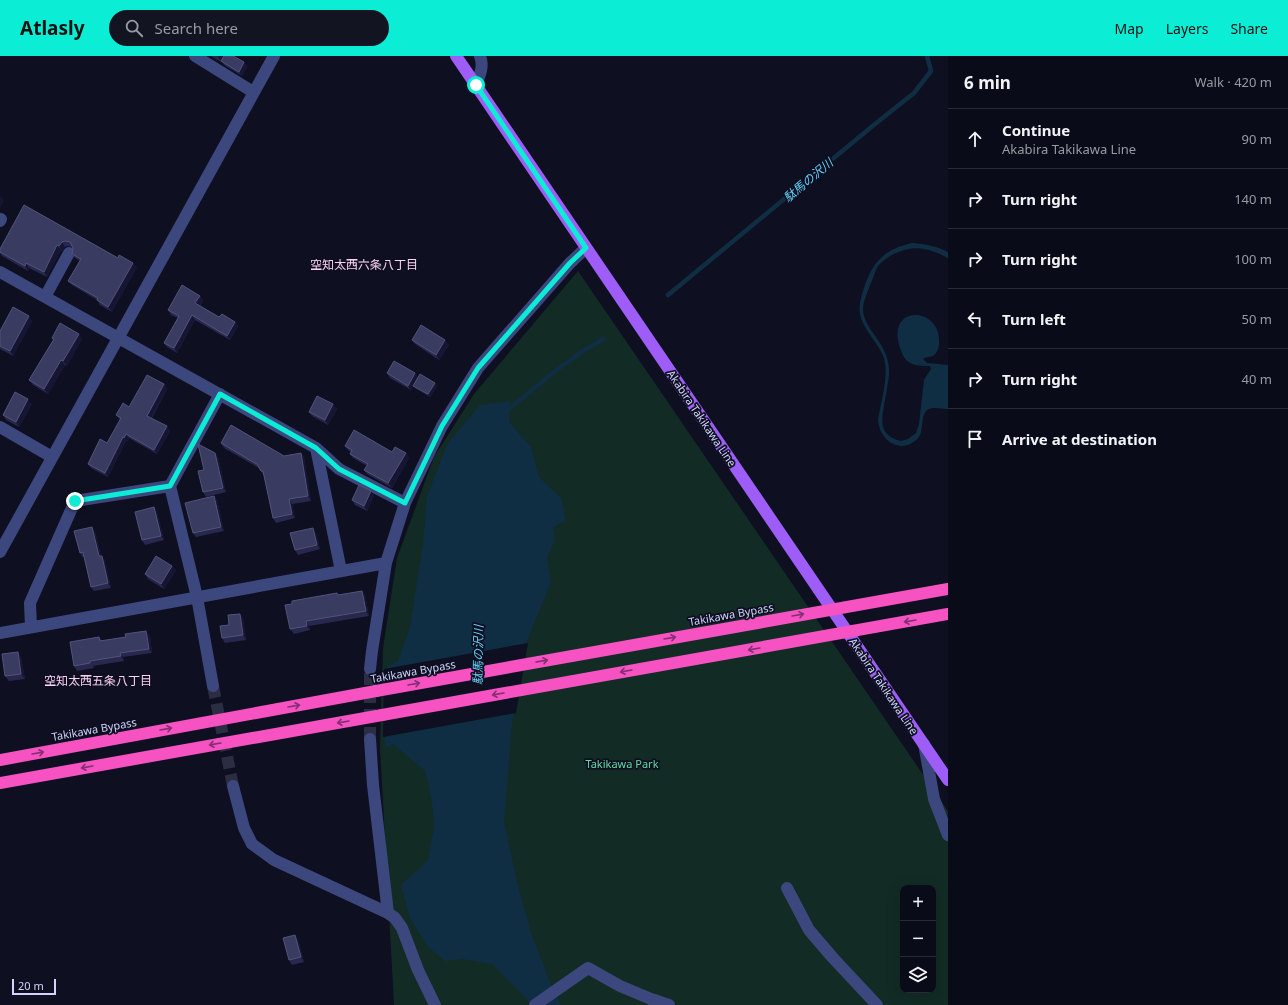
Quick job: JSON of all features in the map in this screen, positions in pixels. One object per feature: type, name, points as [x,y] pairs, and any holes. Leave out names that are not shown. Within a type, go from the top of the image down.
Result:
[{"type":"highway","name":"Takikawa Bypass","points":[[0,760],[948,588]]},
{"type":"highway","points":[[0,783],[948,614]]},
{"type":"main road","name":"Akabira Takikawa Line","points":[[456,56],[948,780]]},
{"type":"street","points":[[196,56],[253,92]]},
{"type":"street","points":[[0,552],[4,534],[52,457],[274,56]]},
{"type":"street","points":[[476,85],[480,75],[482,62],[480,56]]},
{"type":"street","points":[[370,669],[386,563],[405,503],[442,426],[478,368],[570,263],[586,248]]},
{"type":"street","points":[[44,297],[69,253]]},
{"type":"street","points":[[0,272],[316,448],[339,469],[405,503]]},
{"type":"street","points":[[213,686],[197,597],[170,486],[220,394]]},
{"type":"street","points":[[0,427],[52,457]]},
{"type":"street","points":[[316,448],[341,571]]},
{"type":"street","points":[[31,627],[30,603],[75,501],[170,486]]},
{"type":"street","points":[[0,633],[386,563]]},
{"type":"street","points":[[370,739],[374,792],[388,913]]},
{"type":"street","points":[[924,744],[934,799],[948,835]]},
{"type":"street","points":[[233,786],[244,828],[252,844],[274,860],[388,913],[395,918],[402,928],[418,970],[435,1005]]},
{"type":"street","points":[[787,888],[808,930],[877,1005]]},
{"type":"street","points":[[535,1005],[588,968],[620,986],[654,1002],[669,1005]]},
{"type":"green space","name":"Takikawa Park","points":[[578,271],[948,811],[948,1005],[394,1005],[380,747],[383,648],[397,558],[434,457],[474,394]]},
{"type":"water","points":[[912,243],[944,250],[948,252],[948,258],[933,251],[919,248],[912,248],[890,256],[878,266],[863,306],[864,317],[867,324],[881,345],[888,362],[889,378],[882,422],[883,427],[890,437],[901,441],[908,439],[916,433],[919,424],[924,380],[931,369],[930,366],[917,365],[907,361],[902,353],[898,337],[899,325],[905,318],[913,315],[922,316],[931,321],[937,329],[939,341],[938,350],[933,356],[923,359],[927,363],[948,365],[948,409],[934,408],[927,410],[919,437],[913,443],[899,446],[887,440],[879,427],[878,419],[886,373],[884,358],[863,323],[860,315],[860,302],[866,281],[880,259],[893,250]]},
{"type":"water","points":[[510,401],[509,422],[531,447],[539,477],[561,498],[566,521],[553,527],[555,541],[547,557],[551,582],[527,641],[512,723],[504,821],[517,882],[532,936],[552,987],[561,1005],[532,1005],[492,964],[463,959],[445,961],[428,947],[410,918],[401,885],[428,860],[434,828],[432,802],[425,771],[393,744],[385,748],[386,668],[398,661],[410,627],[423,544],[427,496],[448,443],[480,405]]},
{"type":"pier","points":[[528,643],[516,713],[383,737],[384,669]]},
{"type":"building","points":[[224,56],[233,56],[244,62],[239,72],[221,61]]},
{"type":"building","points":[[24,205],[118,258],[119,255],[133,263],[108,307],[97,300],[98,298],[68,281],[81,259],[72,254],[73,248],[70,242],[65,241],[59,246],[57,245],[44,272],[26,263],[25,266],[0,252],[0,249]]},
{"type":"building","points":[[182,285],[200,296],[195,303],[219,317],[222,314],[235,322],[227,336],[192,315],[174,348],[164,343],[179,316],[168,310]]},
{"type":"building","points":[[13,307],[29,316],[10,351],[0,346],[0,331]]},
{"type":"building","points":[[60,323],[79,334],[63,361],[61,360],[44,389],[29,380],[54,339],[52,338]]},
{"type":"building","points":[[421,325],[445,340],[436,355],[412,340]]},
{"type":"building","points":[[394,361],[415,373],[408,386],[387,373]]},
{"type":"building","points":[[420,374],[435,383],[428,394],[413,386]]},
{"type":"building","points":[[147,375],[164,384],[147,416],[167,426],[154,450],[126,434],[124,438],[123,437],[105,473],[88,464],[100,439],[107,443],[121,418],[116,415],[123,403],[129,407]]},
{"type":"building","points":[[15,392],[28,399],[16,422],[3,415]]},
{"type":"building","points":[[317,396],[333,404],[325,420],[309,412]]},
{"type":"building","points":[[231,425],[284,456],[301,453],[308,496],[289,499],[292,514],[273,518],[263,471],[261,471],[257,464],[221,443]]},
{"type":"building","points":[[354,430],[392,452],[395,447],[406,453],[388,483],[364,470],[368,464],[350,454],[352,450],[345,446]]},
{"type":"building","points":[[198,444],[215,453],[223,488],[203,492],[198,471],[204,470]]},
{"type":"building","points":[[359,485],[371,491],[364,506],[352,500]]},
{"type":"building","points":[[214,496],[221,527],[193,533],[185,503]]},
{"type":"building","points":[[154,507],[161,536],[142,540],[135,512]]},
{"type":"building","points":[[92,527],[99,556],[102,556],[108,583],[91,587],[83,552],[80,553],[74,531]]},
{"type":"building","points":[[313,528],[317,545],[295,550],[290,533]]},
{"type":"building","points":[[156,556],[172,566],[161,584],[145,574]]},
{"type":"building","points":[[362,591],[366,611],[306,621],[307,626],[290,629],[285,605],[292,604],[292,601],[337,593],[338,595]]},
{"type":"building","points":[[240,614],[243,635],[222,638],[220,626],[229,625],[228,615]]},
{"type":"building","points":[[146,631],[149,649],[120,653],[121,656],[90,661],[90,663],[74,666],[70,642],[99,637],[100,641],[126,637],[125,634]]},
{"type":"building","points":[[18,652],[21,674],[5,676],[2,654]]},
{"type":"building","points":[[295,935],[301,957],[289,960],[283,938]]},
{"type":"waterway","name":"駄馬の沢川","points":[[668,295],[914,93],[931,71],[927,56]]},
{"type":"waterway","name":"駄馬の沢川","points":[[505,412],[554,372],[577,355],[603,339]]},
{"type":"tunnel","points":[[370,669],[370,739]]},
{"type":"tunnel","points":[[213,686],[233,786]]},
{"type":"district","name":"空知太西六条八丁目","points":[[364,264]]},
{"type":"district","name":"空知太西五条八丁目","points":[[98,680]]},
{"type":"route","points":[[75,501],[170,486],[220,394],[316,448],[339,469],[405,503],[442,426],[478,368],[570,263],[586,248],[476,85]]}]
